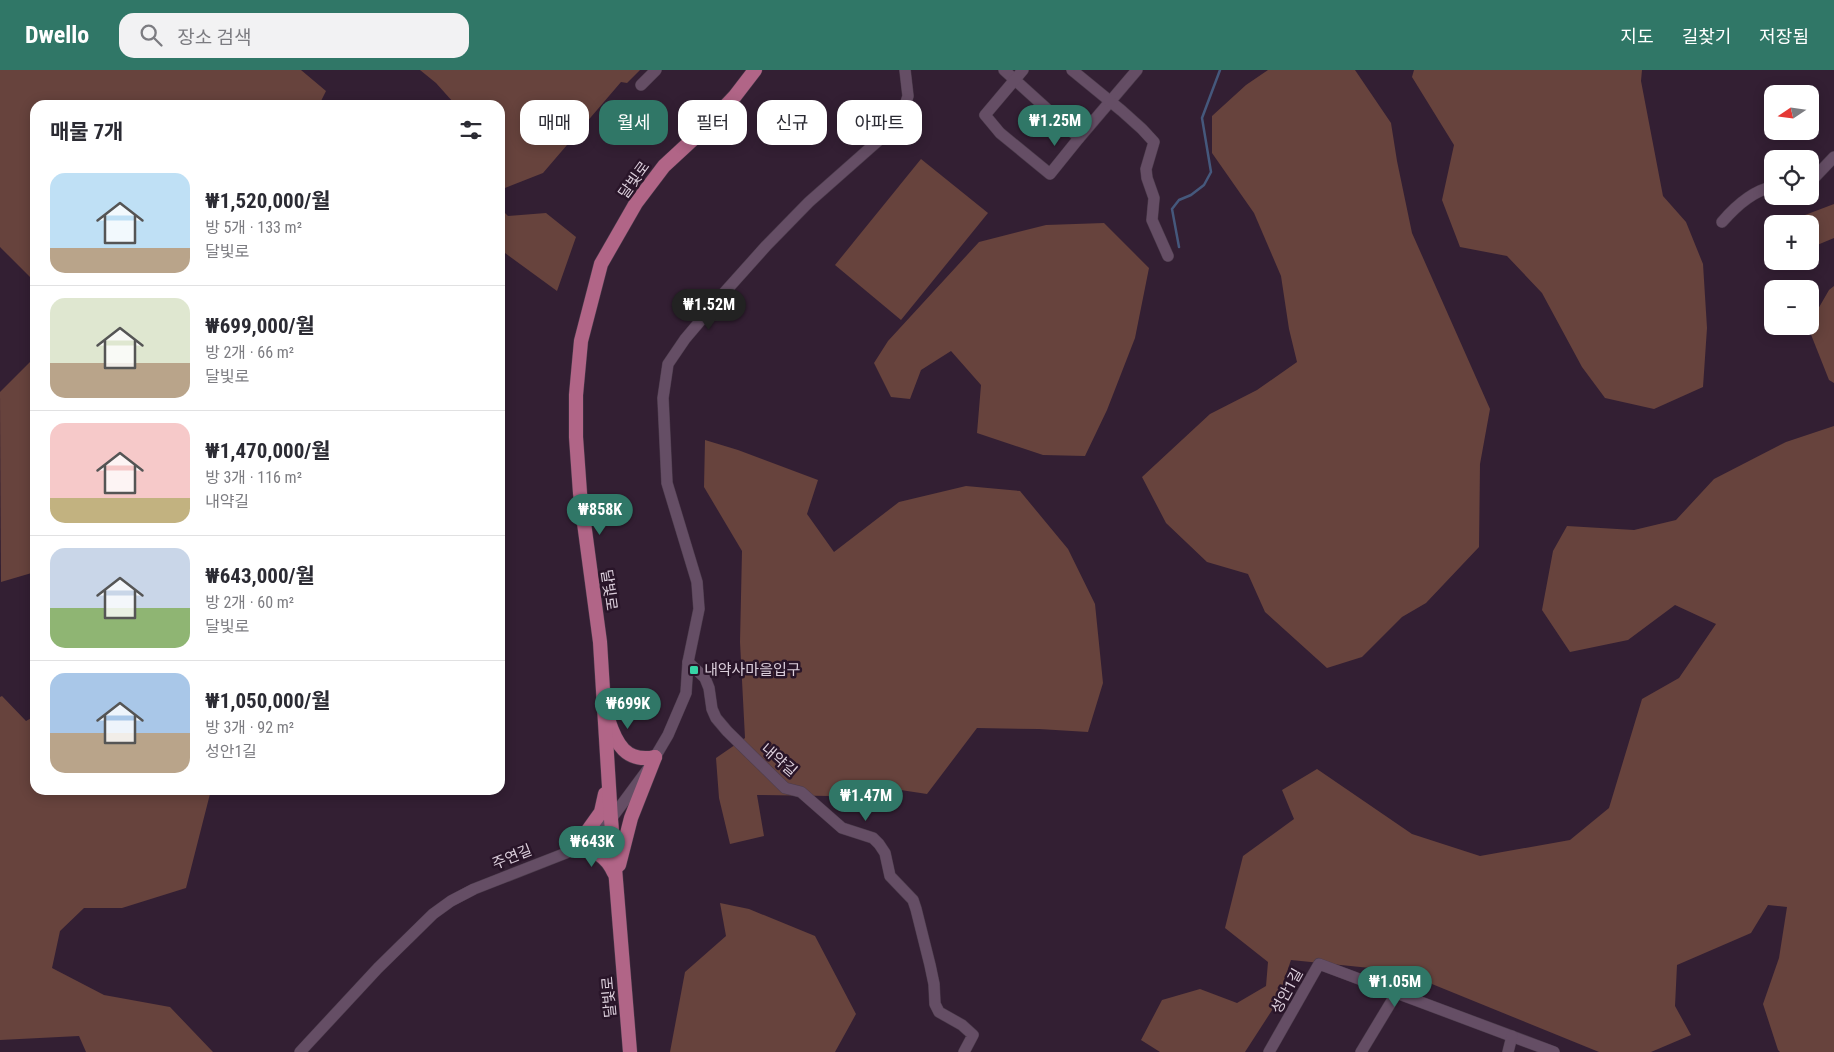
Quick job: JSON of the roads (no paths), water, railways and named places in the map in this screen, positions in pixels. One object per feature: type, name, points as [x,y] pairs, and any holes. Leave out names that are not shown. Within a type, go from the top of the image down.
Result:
[{"type":"main road","name":"달빛로","points":[[630,1052],[611,819],[600,642],[580,493],[576,437],[578,365],[585,319],[601,264],[636,203],[664,166],[718,114],[755,70]]},
{"type":"main road","points":[[604,706],[612,730],[626,753],[643,760],[655,757]]},
{"type":"main road","points":[[616,878],[631,818],[655,757]]},
{"type":"main road","points":[[609,782],[601,812],[576,847],[591,849],[610,863],[616,878]]},
{"type":"street","points":[[641,85],[656,70]]},
{"type":"street","points":[[688,662],[699,609],[698,594],[697,582],[667,483],[663,398],[668,364],[685,339],[766,246],[809,202],[887,133],[903,112],[908,96],[904,70]]},
{"type":"street","points":[[1004,70],[1079,138]]},
{"type":"street","points":[[1023,70],[985,115],[1000,133],[1050,174],[1137,70]]},
{"type":"street","points":[[1072,70],[1142,128],[1154,142],[1146,169],[1154,198],[1152,220],[1168,256]]},
{"type":"street","points":[[1819,172],[1834,156]]},
{"type":"street","points":[[1722,222],[1732,210],[1748,198],[1764,191]]},
{"type":"street","name":"주연길","points":[[300,1052],[378,968],[439,909],[451,900],[474,888],[566,853],[611,819],[635,787],[668,735],[686,692],[688,662]]},
{"type":"street","name":"내약길","points":[[688,662],[704,678],[709,688],[712,709],[716,718],[785,788],[801,792],[842,828],[873,838],[882,848],[885,853],[890,876],[913,900],[930,965],[934,984],[935,1004],[939,1012],[962,1025],[974,1035],[964,1052]]},
{"type":"street","name":"성안1길","points":[[1269,1052],[1319,964],[1554,1052]]},
{"type":"street","points":[[1360,1052],[1396,994]]},
{"type":"street","points":[[1508,1052],[1512,1036]]},
{"type":"waterway","points":[[1179,247],[1172,209],[1179,200],[1191,195],[1204,185],[1211,172],[1202,118],[1220,70]]},
{"type":"place","name":"내약사마을입구","points":[[694,670]]}]
